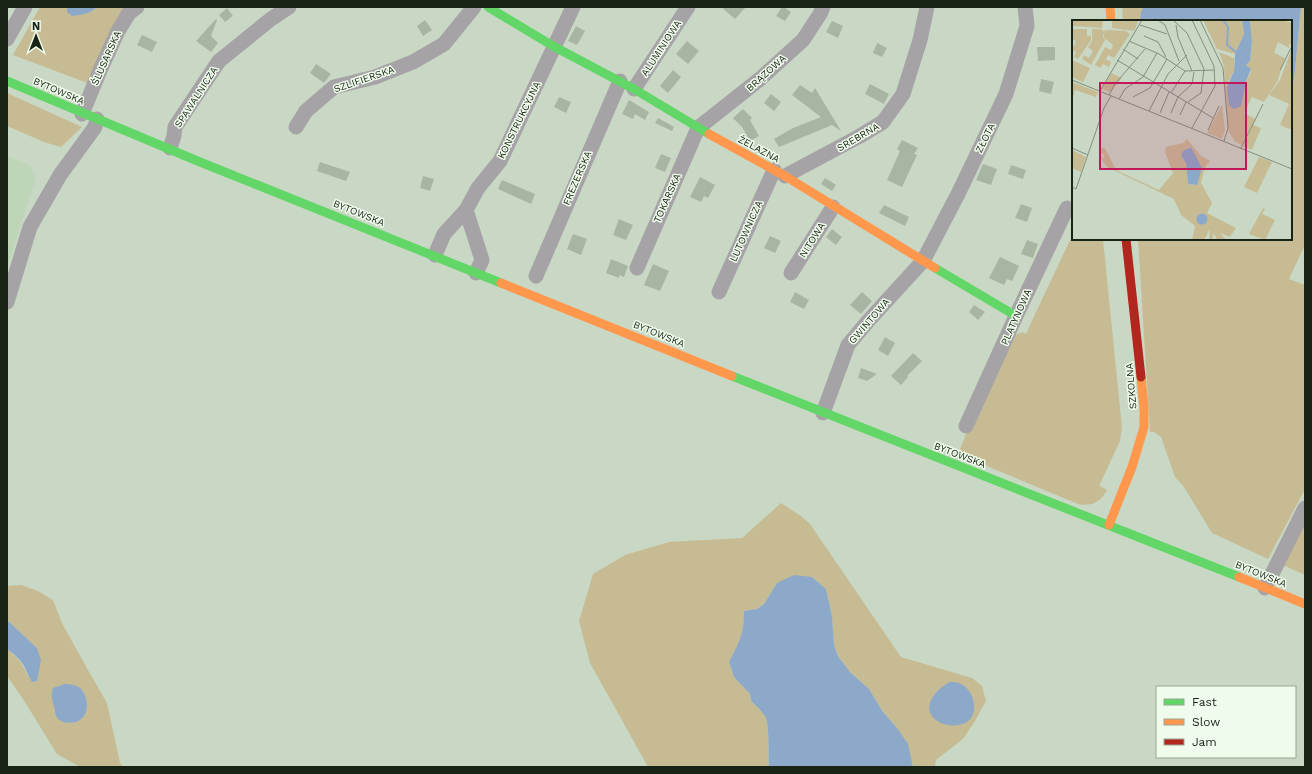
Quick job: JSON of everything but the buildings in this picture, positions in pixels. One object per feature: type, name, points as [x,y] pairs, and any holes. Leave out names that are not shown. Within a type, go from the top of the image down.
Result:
[{"type":"main road","name":"ŻELAZNA","points":[[488,7],[553,46],[620,81],[698,128],[780,173],[833,207],[1016,316]]},
{"type":"main road","points":[[1110,7],[1111,20]]},
{"type":"main road","name":"BYTOWSKA","points":[[7,81],[82,114],[170,148],[265,188],[435,255],[476,273],[823,413],[1109,525],[1305,604]]},
{"type":"main road","name":"SZKOLNA","points":[[1109,525],[1132,467],[1144,427],[1144,408],[1126,240]]},
{"type":"street","points":[[7,39],[25,7]]},
{"type":"street","name":"ŚLUSARSKA","points":[[82,114],[118,31],[129,13],[137,7]]},
{"type":"street","name":"SPAWALNICZA","points":[[170,148],[174,136],[174,127],[219,61],[271,19],[289,7]]},
{"type":"street","name":"SZLIFIERSKA","points":[[296,127],[306,111],[334,87],[374,77],[413,62],[444,44],[474,7]]},
{"type":"street","name":"KONSTRUKCYJNA","points":[[435,255],[444,234],[466,210],[478,188],[500,161],[572,7]]},
{"type":"street","name":"ALUMINIOWA","points":[[634,89],[688,7]]},
{"type":"street","name":"BRĄZOWA","points":[[698,128],[760,79],[803,40],[823,7]]},
{"type":"street","name":"SREBRNA","points":[[780,173],[860,136],[883,122],[903,94],[920,40],[927,7]]},
{"type":"street","name":"ZŁOTA","points":[[923,261],[958,194],[1006,94],[1026,26],[1025,7]]},
{"type":"street","name":"FREZERSKA","points":[[536,276],[620,81]]},
{"type":"street","points":[[7,302],[30,227],[60,175],[95,127],[98,119]]},
{"type":"street","name":"TOKARSKA","points":[[637,268],[698,128]]},
{"type":"street","name":"LUTOWNICZA","points":[[719,292],[780,173]]},
{"type":"street","name":"NITOWA","points":[[792,273],[833,207]]},
{"type":"street","name":"PLATYNOWA","points":[[966,426],[1067,208]]},
{"type":"street","points":[[466,210],[482,260],[476,273]]},
{"type":"street","name":"GWINTOWA","points":[[823,413],[848,345],[923,261]]},
{"type":"street","points":[[1265,588],[1305,508]]},
{"type":"shaded area","points":[[40,7],[67,7],[68,12],[79,14],[90,12],[97,7],[132,7],[90,84],[13,55]]},
{"type":"shaded area","points":[[1122,7],[1143,7],[1140,20],[1123,20]]},
{"type":"shaded area","points":[[1301,7],[1305,7],[1305,245],[1289,279],[1305,285],[1305,489],[1268,559],[1212,533],[1184,487],[1175,477],[1161,437],[1154,432],[1150,432],[1138,240],[1292,240],[1292,91]]},
{"type":"shaded area","points":[[7,93],[82,127],[61,147],[44,142],[7,126]]},
{"type":"shaded area","points":[[7,156],[30,165],[36,179],[7,268]]},
{"type":"shaded area","points":[[1072,236],[1072,240],[1103,240],[1122,428],[1120,441],[1100,484],[1100,486],[1107,490],[1102,498],[1095,503],[1087,505],[1078,504],[958,454],[1012,336],[1023,332],[1026,334]]},
{"type":"shaded area","points":[[781,503],[801,516],[810,524],[901,657],[972,678],[982,686],[986,701],[975,721],[963,739],[936,760],[935,767],[913,767],[897,728],[883,712],[869,689],[850,672],[838,656],[834,645],[832,616],[826,589],[812,577],[777,583],[764,604],[757,609],[744,611],[744,621],[740,641],[729,662],[734,677],[750,694],[751,701],[767,720],[769,767],[648,767],[590,663],[579,621],[593,574],[625,555],[669,542],[742,538]]},
{"type":"shaded area","points":[[1305,520],[1305,575],[1283,565]]},
{"type":"shaded area","points":[[21,585],[38,591],[53,600],[62,623],[107,703],[120,763],[124,767],[80,767],[57,754],[7,676],[7,649],[19,661],[28,676],[37,648],[7,620],[7,586]]},
{"type":"water","points":[[67,7],[97,7],[89,13],[72,16],[67,12]]},
{"type":"water","points":[[1143,7],[1301,7],[1292,91],[1292,20],[1140,20]]},
{"type":"water","points":[[794,575],[812,577],[826,589],[832,616],[834,645],[838,656],[850,672],[869,689],[883,712],[908,744],[913,767],[769,767],[767,720],[751,701],[750,694],[734,677],[729,662],[740,638],[743,626],[744,611],[757,609],[764,604],[777,583]]},
{"type":"water","points":[[7,620],[37,648],[41,660],[37,681],[32,682],[21,662],[7,649]]},
{"type":"water","points":[[950,682],[963,685],[972,696],[974,705],[973,714],[967,722],[953,726],[943,724],[933,717],[929,706],[934,695],[944,685]]},
{"type":"water","points":[[65,684],[80,688],[85,695],[87,704],[86,713],[84,716],[78,721],[72,723],[61,721],[55,714],[52,696],[53,688]]},
{"type":"traffic: fast","points":[[488,7],[553,46],[634,89],[709,134]]},
{"type":"traffic: fast","points":[[7,81],[200,162],[501,283]]},
{"type":"traffic: fast","points":[[935,268],[1016,316]]},
{"type":"traffic: fast","points":[[732,376],[1239,577]]},
{"type":"traffic: slow","points":[[1110,7],[1111,20]]},
{"type":"traffic: slow","points":[[709,134],[785,176],[935,268]]},
{"type":"traffic: slow","points":[[501,283],[732,376]]},
{"type":"traffic: slow","points":[[1109,525],[1132,467],[1144,427],[1141,377]]},
{"type":"traffic: slow","points":[[1239,577],[1305,604]]},
{"type":"traffic: jam","points":[[1126,240],[1141,377]]}]
